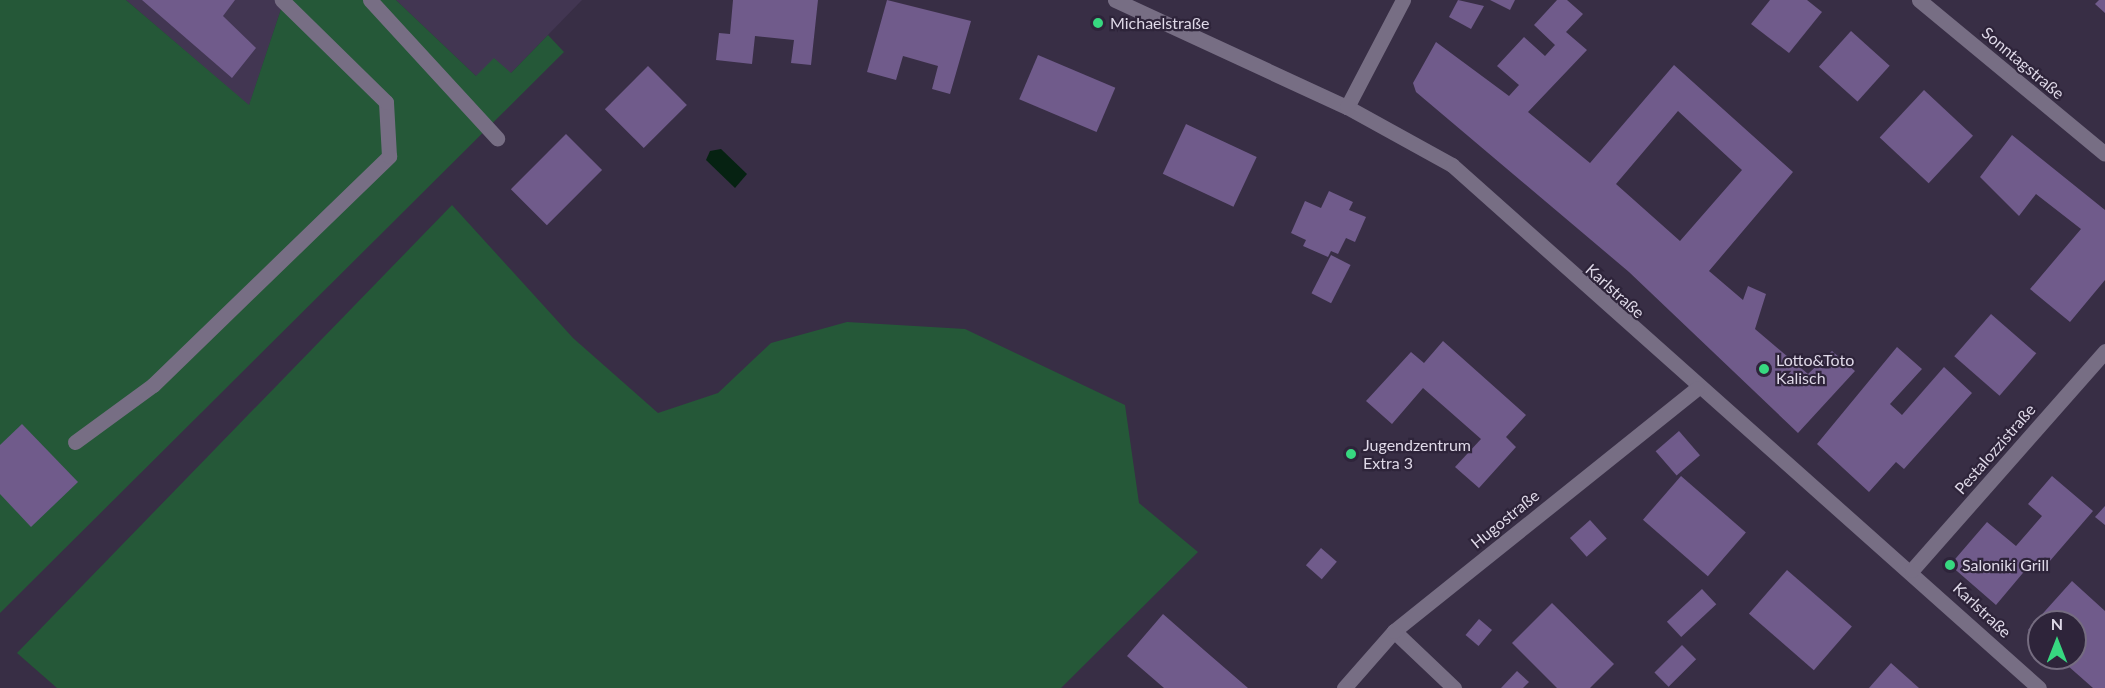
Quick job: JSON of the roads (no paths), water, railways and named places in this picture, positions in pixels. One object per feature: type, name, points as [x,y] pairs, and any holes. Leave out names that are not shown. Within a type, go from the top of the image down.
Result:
[{"type":"street","points":[[75,442],[153,384],[389,156],[387,102],[282,0]]},
{"type":"street","points":[[370,0],[497,138]]},
{"type":"street","name":"Karlstraße","points":[[1115,0],[1347,107],[1452,165],[1697,388],[1912,570],[2039,688]]},
{"type":"street","points":[[1347,107],[1403,0]]},
{"type":"street","name":"Sonntagstraße","points":[[1919,0],[2105,154]]},
{"type":"street","name":"Pestalozzistraße","points":[[1912,570],[2105,351]]},
{"type":"street","name":"Hugostraße","points":[[1344,688],[1394,631],[1697,388]]},
{"type":"street","points":[[1394,631],[1454,688]]},
{"type":"place","name":"Michaelstraße","points":[[1098,23]]},
{"type":"place","name":"Lotto&Toto Kalisch","points":[[1764,369]]},
{"type":"place","name":"Jugendzentrum Extra 3","points":[[1351,454]]},
{"type":"place","name":"Saloniki Grill","points":[[1950,565]]}]
